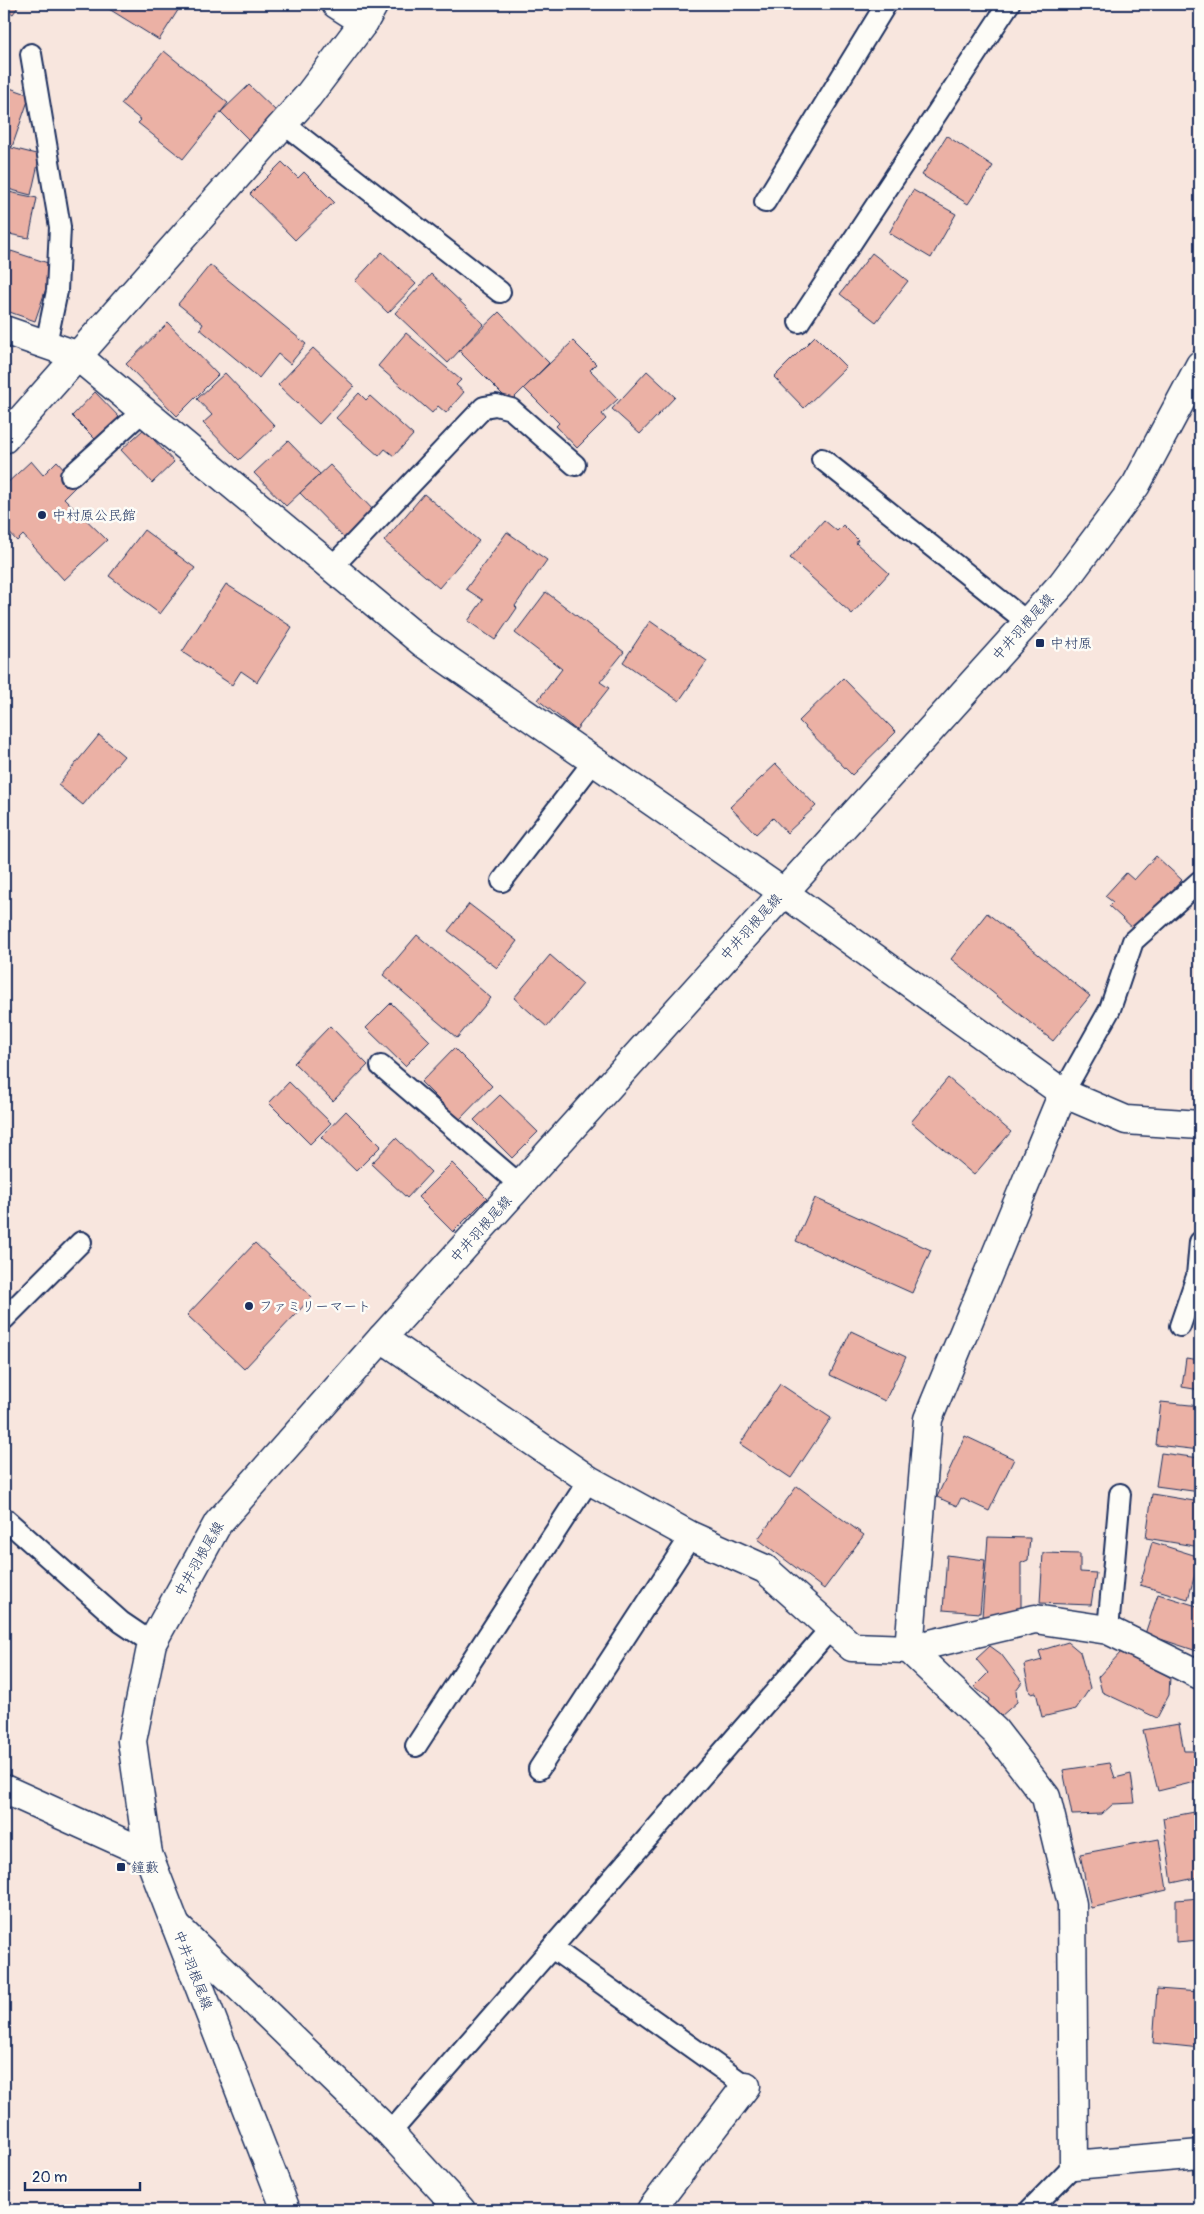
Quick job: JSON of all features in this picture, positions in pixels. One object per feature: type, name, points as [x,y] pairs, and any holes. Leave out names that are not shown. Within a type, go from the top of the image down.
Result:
[{"type":"street","points":[[4,439],[76,355],[308,96],[369,13],[336,4]]},
{"type":"street","points":[[4,330],[76,355],[423,643],[783,892],[1063,1093],[1126,1120],[1200,1125]]},
{"type":"street","name":"中井羽根尾線","points":[[286,2210],[148,1854],[132,1741],[152,1642],[218,1523],[382,1338],[1062,584],[1136,485],[1200,365]]},
{"type":"street","points":[[909,1649],[928,1420],[1063,1093]]},
{"type":"street","points":[[382,1338],[589,1480],[691,1536],[765,1569],[852,1647],[909,1649],[1035,1619],[1108,1630],[1200,1675]]},
{"type":"street","points":[[909,1649],[995,1731],[1046,1797],[1072,1904],[1074,2165],[1200,2154]]},
{"type":"street","points":[[4,1790],[148,1854]]},
{"type":"street","points":[[176,1926],[390,2133],[462,2210]]},
{"type":"street","points":[[651,2210],[746,2086]]},
{"type":"lane","points":[[765,202],[886,4]]},
{"type":"lane","points":[[799,322],[1009,4]]},
{"type":"lane","points":[[31,54],[60,228],[57,291],[46,344]]},
{"type":"lane","points":[[284,124],[500,292]]},
{"type":"lane","points":[[332,567],[484,407],[496,405],[511,409],[575,465]]},
{"type":"lane","points":[[71,476],[144,410]]},
{"type":"lane","points":[[822,459],[1027,622]]},
{"type":"lane","points":[[502,881],[594,761]]},
{"type":"lane","points":[[1063,1093],[1110,1009],[1133,941],[1200,881]]},
{"type":"lane","points":[[381,1066],[520,1185]]},
{"type":"lane","points":[[4,1319],[81,1242]]},
{"type":"lane","points":[[1180,1326],[1197,1276],[1200,1242]]},
{"type":"lane","points":[[416,1746],[589,1480]]},
{"type":"lane","points":[[1108,1630],[1120,1494]]},
{"type":"lane","points":[[4,1518],[121,1622],[152,1642]]},
{"type":"lane","points":[[540,1769],[691,1536]]},
{"type":"lane","points":[[390,2133],[831,1628]]},
{"type":"lane","points":[[552,1948],[746,2086]]},
{"type":"lane","points":[[1030,2210],[1074,2165]]},
{"type":"building","points":[[4,4],[20,4],[13,14],[4,8]]},
{"type":"building","points":[[101,4],[182,4],[159,40]]},
{"type":"building","points":[[164,51],[228,103],[183,159],[138,123],[141,120],[121,104]]},
{"type":"building","points":[[249,85],[277,112],[249,140],[221,112]]},
{"type":"building","points":[[4,86],[30,95],[12,147],[4,144]]},
{"type":"building","points":[[947,136],[993,166],[968,204],[922,175]]},
{"type":"building","points":[[4,146],[40,155],[31,195],[4,188]]},
{"type":"building","points":[[282,162],[298,178],[304,172],[334,202],[295,240],[250,194]]},
{"type":"building","points":[[913,190],[956,214],[931,258],[889,233]]},
{"type":"building","points":[[4,191],[37,198],[29,238],[4,233]]},
{"type":"building","points":[[4,246],[7,247],[4,260]]},
{"type":"building","points":[[11,251],[54,265],[35,321],[4,310],[4,273]]},
{"type":"building","points":[[382,252],[416,284],[388,313],[355,281]]},
{"type":"building","points":[[872,253],[908,281],[876,322],[840,294]]},
{"type":"building","points":[[210,265],[306,344],[290,364],[278,354],[259,378],[200,329],[203,324],[178,304]]},
{"type":"building","points":[[431,274],[484,324],[448,363],[395,313]]},
{"type":"building","points":[[499,312],[549,363],[510,402],[459,351]]},
{"type":"building","points":[[168,323],[218,375],[177,416],[126,364]]},
{"type":"building","points":[[406,333],[461,380],[456,385],[464,392],[446,413],[438,406],[432,413],[378,366]]},
{"type":"building","points":[[815,336],[846,367],[804,408],[774,377]]},
{"type":"building","points":[[573,341],[596,364],[590,370],[618,399],[602,414],[606,419],[577,448],[556,426],[559,423],[524,388]]},
{"type":"building","points":[[313,348],[354,386],[319,424],[278,385]]},
{"type":"building","points":[[647,371],[675,397],[640,434],[612,409]]},
{"type":"building","points":[[225,373],[275,426],[239,460],[203,423],[212,415],[197,399]]},
{"type":"building","points":[[95,392],[121,419],[98,442],[72,416]]},
{"type":"building","points":[[359,393],[366,400],[370,396],[413,435],[394,456],[385,449],[379,456],[336,418]]},
{"type":"building","points":[[144,429],[174,462],[152,483],[121,450]]},
{"type":"building","points":[[288,441],[320,474],[286,506],[254,473]]},
{"type":"building","name":"中村原公民館","points":[[31,461],[43,475],[57,461],[78,484],[64,498],[107,540],[64,580],[23,535],[17,541],[4,527],[4,486]]},
{"type":"building","points":[[330,465],[377,514],[348,542],[300,493]]},
{"type":"building","points":[[424,494],[479,541],[439,588],[384,541]]},
{"type":"building","points":[[824,520],[837,531],[843,525],[858,540],[856,543],[889,573],[852,614],[790,558]]},
{"type":"building","points":[[144,530],[195,568],[160,614],[109,576]]},
{"type":"building","points":[[507,532],[547,560],[515,606],[517,608],[495,640],[468,621],[483,600],[466,589]]},
{"type":"building","points":[[226,584],[292,627],[257,682],[241,671],[232,685],[182,652]]},
{"type":"building","points":[[546,592],[624,652],[600,682],[609,688],[576,730],[538,700],[562,669],[515,633]]},
{"type":"building","points":[[650,621],[707,661],[679,701],[623,662]]},
{"type":"building","points":[[843,678],[896,732],[852,775],[799,721]]},
{"type":"building","points":[[99,735],[124,756],[83,805],[58,785]]},
{"type":"building","points":[[776,764],[816,806],[787,833],[773,818],[756,834],[730,807]]},
{"type":"building","points":[[1156,856],[1182,880],[1135,930],[1109,906],[1113,902],[1105,896],[1126,873],[1134,880]]},
{"type":"building","points":[[469,904],[517,941],[497,968],[448,931]]},
{"type":"building","points":[[987,913],[1090,996],[1053,1041],[951,959]]},
{"type":"building","points":[[417,935],[491,998],[457,1038],[383,975]]},
{"type":"building","points":[[550,955],[583,984],[547,1027],[514,998]]},
{"type":"building","points":[[391,1003],[430,1041],[405,1066],[366,1028]]},
{"type":"building","points":[[330,1026],[368,1065],[333,1101],[294,1063]]},
{"type":"building","points":[[454,1048],[492,1086],[459,1120],[421,1082]]},
{"type":"building","points":[[948,1078],[1011,1132],[974,1175],[911,1122]]},
{"type":"building","points":[[289,1082],[331,1123],[310,1144],[269,1103]]},
{"type":"building","points":[[500,1095],[538,1132],[512,1158],[474,1120]]},
{"type":"building","points":[[346,1111],[381,1146],[356,1171],[321,1137]]},
{"type":"building","points":[[396,1138],[431,1172],[407,1198],[371,1164]]},
{"type":"building","points":[[452,1163],[487,1198],[453,1232],[418,1197]]},
{"type":"building","points":[[815,1198],[931,1250],[912,1293],[796,1241]]},
{"type":"building","name":"ファミリーマート","points":[[255,1243],[312,1297],[244,1369],[187,1315]]},
{"type":"building","points":[[851,1331],[906,1357],[885,1401],[830,1375]]},
{"type":"building","points":[[1186,1358],[1200,1360],[1200,1390],[1182,1387]]},
{"type":"building","points":[[780,1384],[831,1418],[791,1478],[740,1444]]},
{"type":"building","points":[[1161,1402],[1200,1406],[1200,1450],[1156,1445]]},
{"type":"building","points":[[965,1436],[1014,1459],[989,1511],[961,1498],[957,1506],[937,1497]]},
{"type":"building","points":[[1161,1453],[1200,1458],[1200,1492],[1156,1486]]},
{"type":"building","points":[[797,1486],[864,1535],[824,1589],[758,1539]]},
{"type":"building","points":[[1152,1494],[1200,1502],[1200,1547],[1146,1538]]},
{"type":"building","points":[[988,1537],[1030,1538],[1028,1560],[1021,1563],[1021,1614],[982,1617]]},
{"type":"building","points":[[1152,1542],[1200,1557],[1188,1599],[1140,1585]]},
{"type":"building","points":[[1043,1553],[1080,1554],[1080,1572],[1096,1573],[1091,1605],[1040,1603]]},
{"type":"building","points":[[947,1555],[985,1560],[980,1613],[943,1610]]},
{"type":"building","points":[[1158,1594],[1200,1607],[1200,1652],[1145,1634]]},
{"type":"building","points":[[1068,1642],[1080,1652],[1090,1688],[1076,1709],[1042,1717],[1036,1692],[1030,1693],[1024,1665],[1042,1660],[1039,1651]]},
{"type":"building","points":[[990,1646],[1001,1654],[1022,1682],[1016,1690],[1017,1702],[1000,1717],[986,1705],[990,1699],[974,1687],[988,1673],[976,1659]]},
{"type":"building","points":[[1121,1652],[1170,1677],[1169,1695],[1157,1718],[1102,1692],[1098,1677]]},
{"type":"building","points":[[1179,1724],[1184,1751],[1196,1751],[1199,1781],[1158,1791],[1143,1730]]},
{"type":"building","points":[[1110,1763],[1115,1778],[1131,1774],[1135,1803],[1113,1804],[1102,1814],[1072,1815],[1063,1770]]},
{"type":"building","points":[[1200,1811],[1200,1877],[1172,1883],[1163,1818]]},
{"type":"building","points":[[1159,1839],[1167,1890],[1091,1908],[1080,1854]]},
{"type":"building","points":[[1200,1898],[1200,1940],[1176,1942],[1176,1900]]},
{"type":"building","points":[[1157,1989],[1200,1992],[1200,2048],[1153,2043]]},
{"type":"place","name":"中村原公民館","points":[[42,515]]},
{"type":"place","name":"中村原","points":[[1040,643]]},
{"type":"place","name":"ファミリーマート","points":[[249,1306]]},
{"type":"place","name":"鐘藪","points":[[121,1867]]}]
